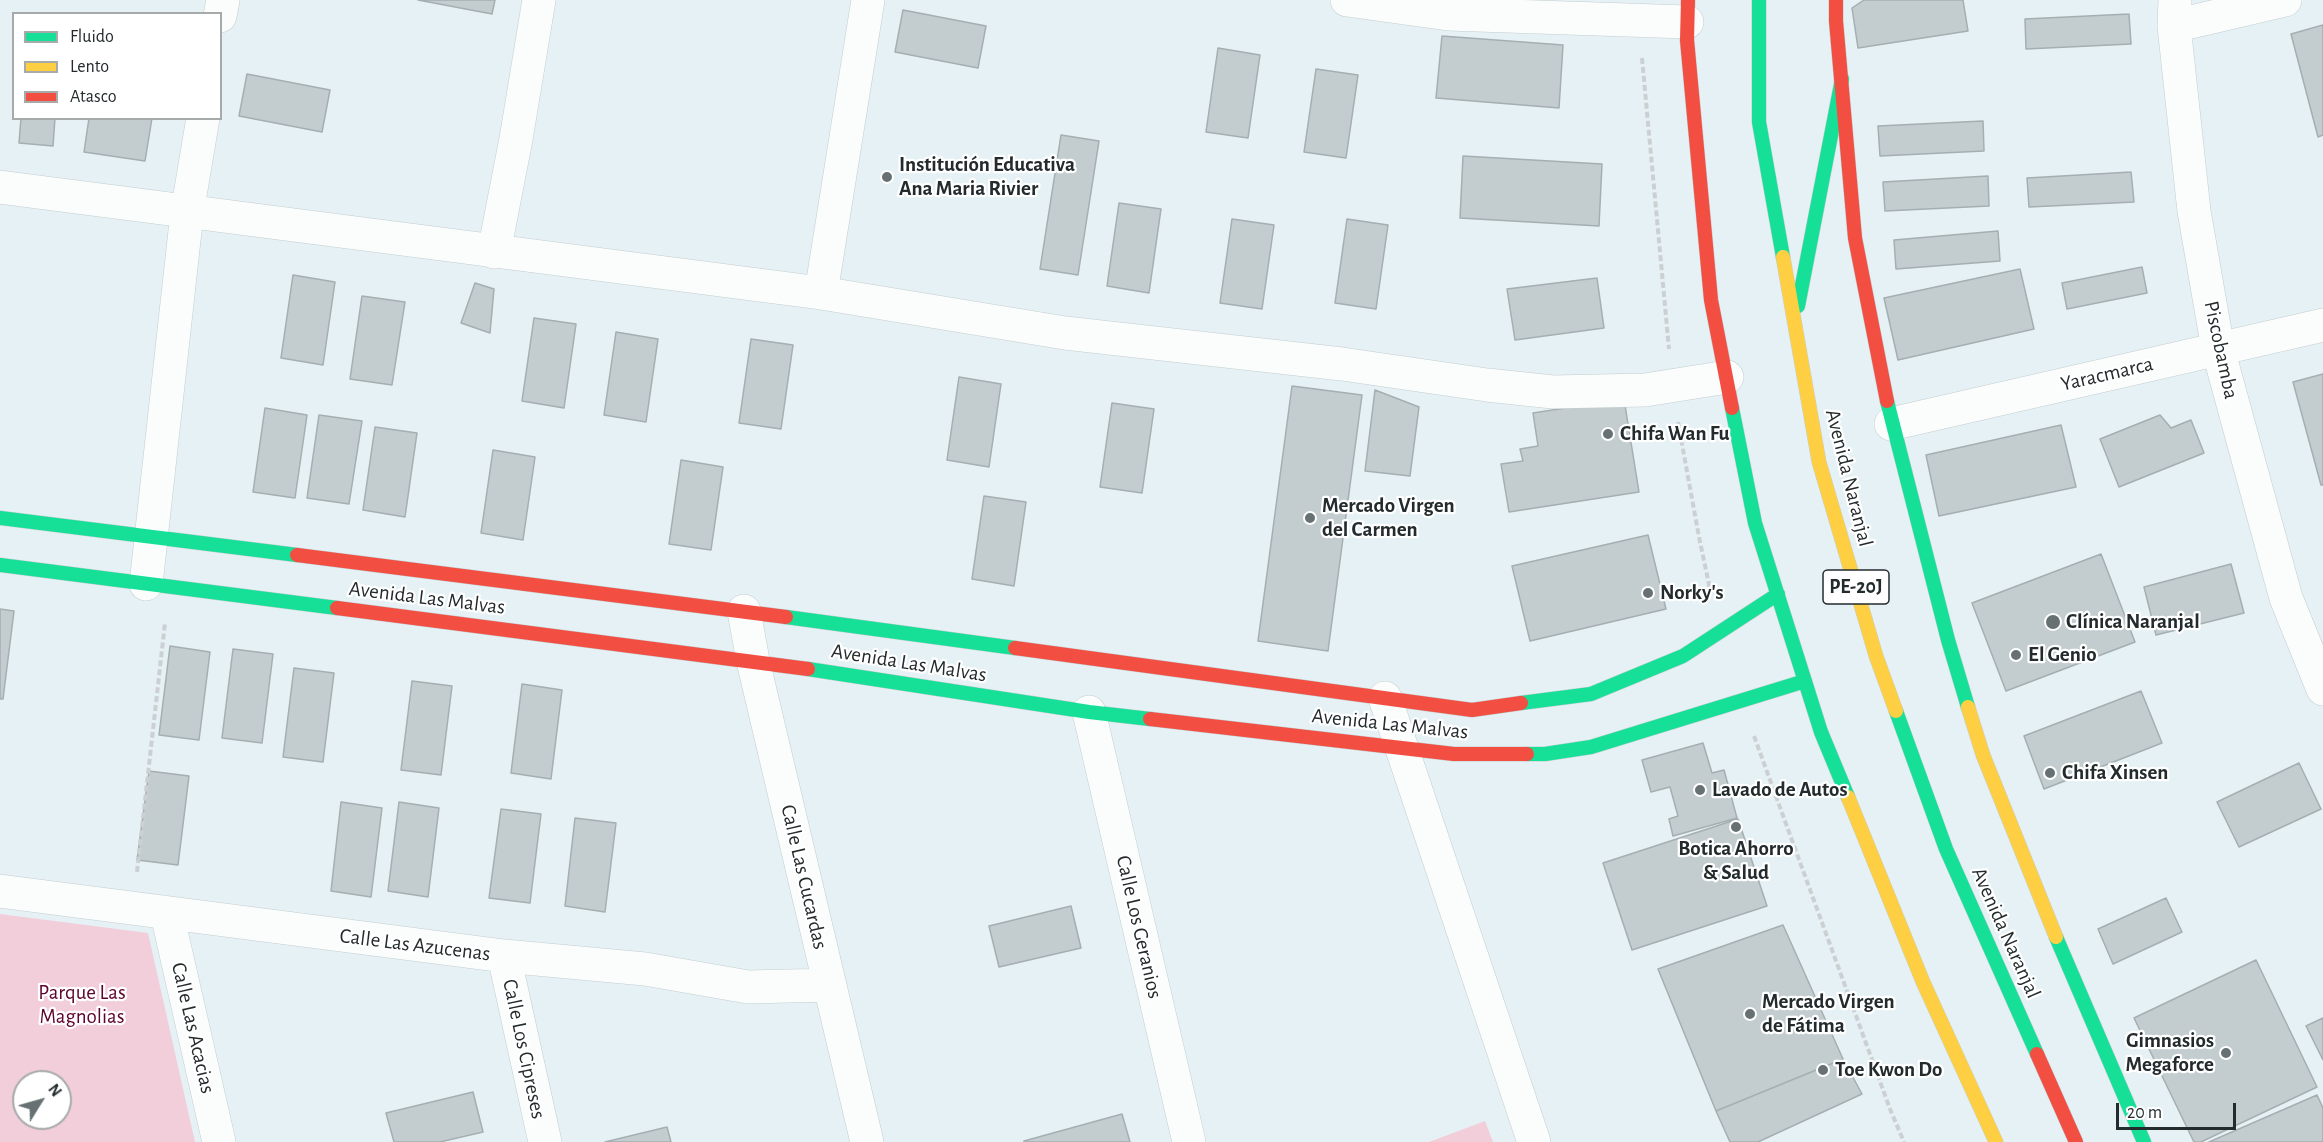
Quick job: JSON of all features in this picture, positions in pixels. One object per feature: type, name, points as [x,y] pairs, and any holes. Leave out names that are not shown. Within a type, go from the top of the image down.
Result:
[{"type":"main road","name":"Avenida Naranjal","points":[[1759,0],[1759,122],[1819,462],[1876,656],[1946,849],[2076,1142]]},
{"type":"main road","name":"Avenida Naranjal","points":[[1836,0],[1856,238],[1891,424],[1948,640],[1983,755],[2074,981],[2145,1142]]},
{"type":"main road","points":[[1687,11],[1687,40],[1711,300],[1755,522],[1821,732],[1923,982],[1996,1142]]},
{"type":"main road","points":[[1795,325],[1842,79]]},
{"type":"main road","name":"Avenida Las Malvas","points":[[0,518],[744,611],[1472,710],[1591,694],[1683,656],[1778,594]]},
{"type":"main road","name":"Avenida Las Malvas","points":[[0,565],[753,661],[1089,712],[1454,754],[1545,754],[1591,747],[1805,681]]},
{"type":"street","points":[[494,252],[539,0]]},
{"type":"street","points":[[821,293],[868,0]]},
{"type":"street","points":[[1347,0],[1448,14],[1687,11]]},
{"type":"street","points":[[2174,13],[2285,0]]},
{"type":"street","name":"Piscobamba","points":[[2174,13],[2194,210],[2218,349],[2286,598],[2319,672]]},
{"type":"street","points":[[158,585],[152,538],[187,213],[203,120]]},
{"type":"street","points":[[0,187],[187,213],[821,293],[1065,333],[1342,364],[1487,385],[1553,392],[1645,390],[1726,377]]},
{"type":"street","name":"Yaracmarca","points":[[1891,424],[2323,325]]},
{"type":"street","name":"Calle Las Cucardas","points":[[744,611],[753,661],[867,1142]]},
{"type":"street","points":[[1385,698],[1534,1142]]},
{"type":"street","name":"Calle Los Geranios","points":[[1089,712],[1189,1142]]},
{"type":"street","name":"Calle Las Azucenas","points":[[0,891],[504,956],[645,969],[748,987],[830,985]]},
{"type":"street","name":"Calle Las Acacias","points":[[167,914],[219,1142]]},
{"type":"street","name":"Calle Los Cipreses","points":[[504,956],[545,1142]]},
{"type":"path","points":[[133,909],[158,585]]},
{"type":"green space","name":"Parque Las Magnolias","points":[[0,914],[148,933],[195,1142],[0,1142]]},
{"type":"green space","points":[[1485,1121],[1493,1142],[1429,1142]]},
{"type":"building","points":[[418,0],[495,0],[492,14]]},
{"type":"building","points":[[1864,0],[1963,0],[1968,31],[1858,48],[1852,8]]},
{"type":"building","points":[[903,10],[986,26],[978,68],[895,52]]},
{"type":"building","points":[[2129,14],[2131,44],[2026,49],[2025,19]]},
{"type":"building","points":[[2323,25],[2323,135],[2318,137],[2291,34]]},
{"type":"building","points":[[1442,36],[1563,45],[1559,108],[1436,98]]},
{"type":"building","points":[[1218,48],[1260,55],[1248,138],[1206,132]]},
{"type":"building","points":[[1316,69],[1358,75],[1346,158],[1304,152]]},
{"type":"building","points":[[247,74],[330,90],[322,132],[239,116]]},
{"type":"building","points":[[21,120],[55,120],[53,146],[19,143]]},
{"type":"building","points":[[89,120],[152,120],[145,161],[84,152]]},
{"type":"building","points":[[1983,121],[1984,151],[1880,156],[1878,126]]},
{"type":"building","points":[[1061,135],[1099,141],[1078,275],[1040,269]]},
{"type":"building","points":[[1463,156],[1602,164],[1599,226],[1460,218]]},
{"type":"building","points":[[2131,172],[2134,202],[2029,207],[2027,178]]},
{"type":"building","points":[[1988,176],[1989,206],[1885,211],[1883,182]]},
{"type":"building","points":[[1119,203],[1161,209],[1149,293],[1107,286]]},
{"type":"building","points":[[1232,219],[1274,225],[1262,309],[1220,303]]},
{"type":"building","points":[[1347,219],[1388,225],[1376,309],[1335,303]]},
{"type":"building","points":[[1998,231],[2000,261],[1896,269],[1894,240]]},
{"type":"building","points":[[2142,267],[2147,293],[2067,309],[2062,283]]},
{"type":"building","points":[[2020,269],[2034,329],[1898,360],[1884,298]]},
{"type":"building","points":[[293,275],[335,282],[323,365],[281,358]]},
{"type":"building","points":[[1597,278],[1604,328],[1515,340],[1507,289]]},
{"type":"building","points":[[475,283],[494,289],[490,333],[461,323]]},
{"type":"building","points":[[362,296],[405,302],[392,385],[350,379]]},
{"type":"building","points":[[534,318],[576,324],[564,408],[522,401]]},
{"type":"building","points":[[616,332],[658,339],[646,422],[604,415]]},
{"type":"building","points":[[751,339],[793,345],[781,429],[739,423]]},
{"type":"building","points":[[2323,374],[2323,485],[2321,485],[2293,382]]},
{"type":"building","points":[[959,377],[1001,384],[989,467],[947,460]]},
{"type":"building","name":"Mercado Virgen del Carmen","points":[[1292,386],[1362,395],[1328,651],[1258,641]]},
{"type":"building","points":[[1375,390],[1419,407],[1410,476],[1365,471]]},
{"type":"building","points":[[1624,399],[1639,492],[1509,512],[1501,464],[1523,461],[1520,449],[1538,446],[1533,413]]},
{"type":"building","points":[[1112,403],[1154,409],[1142,493],[1100,487]]},
{"type":"building","points":[[265,408],[307,415],[295,498],[253,492]]},
{"type":"building","points":[[319,415],[362,421],[349,504],[307,498]]},
{"type":"building","points":[[2160,415],[2171,428],[2191,420],[2204,453],[2119,487],[2100,439]]},
{"type":"building","points":[[2061,425],[2076,487],[1939,516],[1926,455]]},
{"type":"building","points":[[375,427],[417,433],[405,517],[363,510]]},
{"type":"building","points":[[493,450],[535,457],[523,540],[481,533]]},
{"type":"building","points":[[681,460],[723,467],[711,550],[669,544]]},
{"type":"building","points":[[984,496],[1026,502],[1014,586],[972,579]]},
{"type":"building","points":[[1648,535],[1666,609],[1530,641],[1512,566]]},
{"type":"building","name":"Clínica Naranjal","points":[[2101,554],[2135,642],[2006,691],[1972,603]]},
{"type":"building","points":[[2231,564],[2244,613],[2156,635],[2144,587]]},
{"type":"building","points":[[0,609],[14,611],[3,699],[0,699]]},
{"type":"building","points":[[170,646],[210,652],[199,740],[159,735]]},
{"type":"building","points":[[233,649],[273,654],[262,743],[222,738]]},
{"type":"building","points":[[294,668],[334,673],[323,762],[283,757]]},
{"type":"building","points":[[412,681],[452,686],[441,775],[401,770]]},
{"type":"building","points":[[522,684],[562,690],[551,779],[511,773]]},
{"type":"building","points":[[2141,691],[2162,743],[2044,789],[2024,736]]},
{"type":"building","name":"Lavado de Autos","points":[[1703,743],[1712,773],[1724,770],[1737,818],[1673,836],[1669,819],[1678,816],[1670,787],[1651,792],[1642,760]]},
{"type":"building","points":[[2299,763],[2321,809],[2239,847],[2217,802]]},
{"type":"building","points":[[149,771],[189,776],[178,865],[137,860]]},
{"type":"building","points":[[341,802],[382,808],[371,897],[331,891]]},
{"type":"building","points":[[399,802],[439,808],[428,897],[388,891]]},
{"type":"building","points":[[501,809],[541,814],[530,903],[489,898]]},
{"type":"building","points":[[575,818],[616,823],[605,912],[565,906]]},
{"type":"building","points":[[1738,819],[1767,906],[1632,950],[1603,863]]},
{"type":"building","points":[[2166,898],[2182,932],[2113,964],[2098,929]]},
{"type":"building","points":[[1071,906],[1081,948],[999,967],[989,926]]},
{"type":"building","name":"Mercado Virgen de Fátima","points":[[1783,925],[1843,1059],[1716,1111],[1658,969]]},
{"type":"building","name":"Gimnasios Megaforce","points":[[2256,960],[2317,1087],[2201,1142],[2194,1142],[2134,1018]]},
{"type":"building","points":[[2323,1018],[2323,1060],[2306,1026]]},
{"type":"building","points":[[1843,1059],[1862,1094],[1758,1142],[1730,1142],[1716,1111]]},
{"type":"building","points":[[473,1092],[483,1132],[440,1142],[394,1142],[386,1113]]},
{"type":"building","points":[[2317,1095],[2323,1108],[2323,1142],[2209,1142]]},
{"type":"building","points":[[1122,1114],[1130,1142],[1024,1142],[1024,1141]]},
{"type":"building","points":[[667,1127],[671,1142],[605,1142]]},
{"type":"traffic: fast","points":[[1759,0],[1759,122],[1783,257]]},
{"type":"traffic: fast","points":[[1798,306],[1842,79]]},
{"type":"traffic: fast","points":[[1887,401],[1948,640],[1968,707]]},
{"type":"traffic: fast","points":[[1732,408],[1755,523],[1821,732],[1848,797]]},
{"type":"traffic: fast","points":[[0,518],[297,555]]},
{"type":"traffic: fast","points":[[0,565],[337,608]]},
{"type":"traffic: fast","points":[[1521,703],[1591,694],[1683,656],[1778,594]]},
{"type":"traffic: fast","points":[[786,617],[1015,648]]},
{"type":"traffic: fast","points":[[808,669],[1089,712],[1150,719]]},
{"type":"traffic: fast","points":[[1527,754],[1545,754],[1591,747],[1805,681]]},
{"type":"traffic: fast","points":[[1896,711],[1946,849],[2037,1054]]},
{"type":"traffic: fast","points":[[2056,937],[2144,1142]]},
{"type":"traffic: slow","points":[[1783,257],[1819,462],[1876,656],[1896,711]]},
{"type":"traffic: slow","points":[[1968,707],[1983,755],[2056,937]]},
{"type":"traffic: slow","points":[[1848,797],[1923,982],[1996,1142]]},
{"type":"traffic: jam","points":[[1688,0],[1687,40],[1711,300],[1732,408]]},
{"type":"traffic: jam","points":[[1836,0],[1855,238],[1887,401]]},
{"type":"traffic: jam","points":[[297,555],[786,617]]},
{"type":"traffic: jam","points":[[337,608],[808,669]]},
{"type":"traffic: jam","points":[[1015,648],[1472,710],[1521,703]]},
{"type":"traffic: jam","points":[[1150,719],[1454,754],[1527,754]]},
{"type":"traffic: jam","points":[[2037,1054],[2076,1142]]},
{"type":"place","name":"Institución Educativa Ana Maria Rivier","points":[[887,177]]},
{"type":"place","name":"Chifa Wan Fu","points":[[1608,434]]},
{"type":"place","name":"Mercado Virgen del Carmen","points":[[1310,518]]},
{"type":"place","name":"Norky's","points":[[1648,593]]},
{"type":"place","name":"Clínica Naranjal","points":[[2053,622]]},
{"type":"place","name":"El Genio","points":[[2016,655]]},
{"type":"place","name":"Chifa Xinsen","points":[[2050,773]]},
{"type":"place","name":"Lavado de Autos","points":[[1700,790]]},
{"type":"place","name":"Botica Ahorro & Salud","points":[[1736,827]]},
{"type":"place","name":"Mercado Virgen de Fátima","points":[[1750,1014]]},
{"type":"place","name":"Gimnasios Megaforce","points":[[2226,1053]]},
{"type":"place","name":"Toe Kwon Do","points":[[1823,1070]]}]
